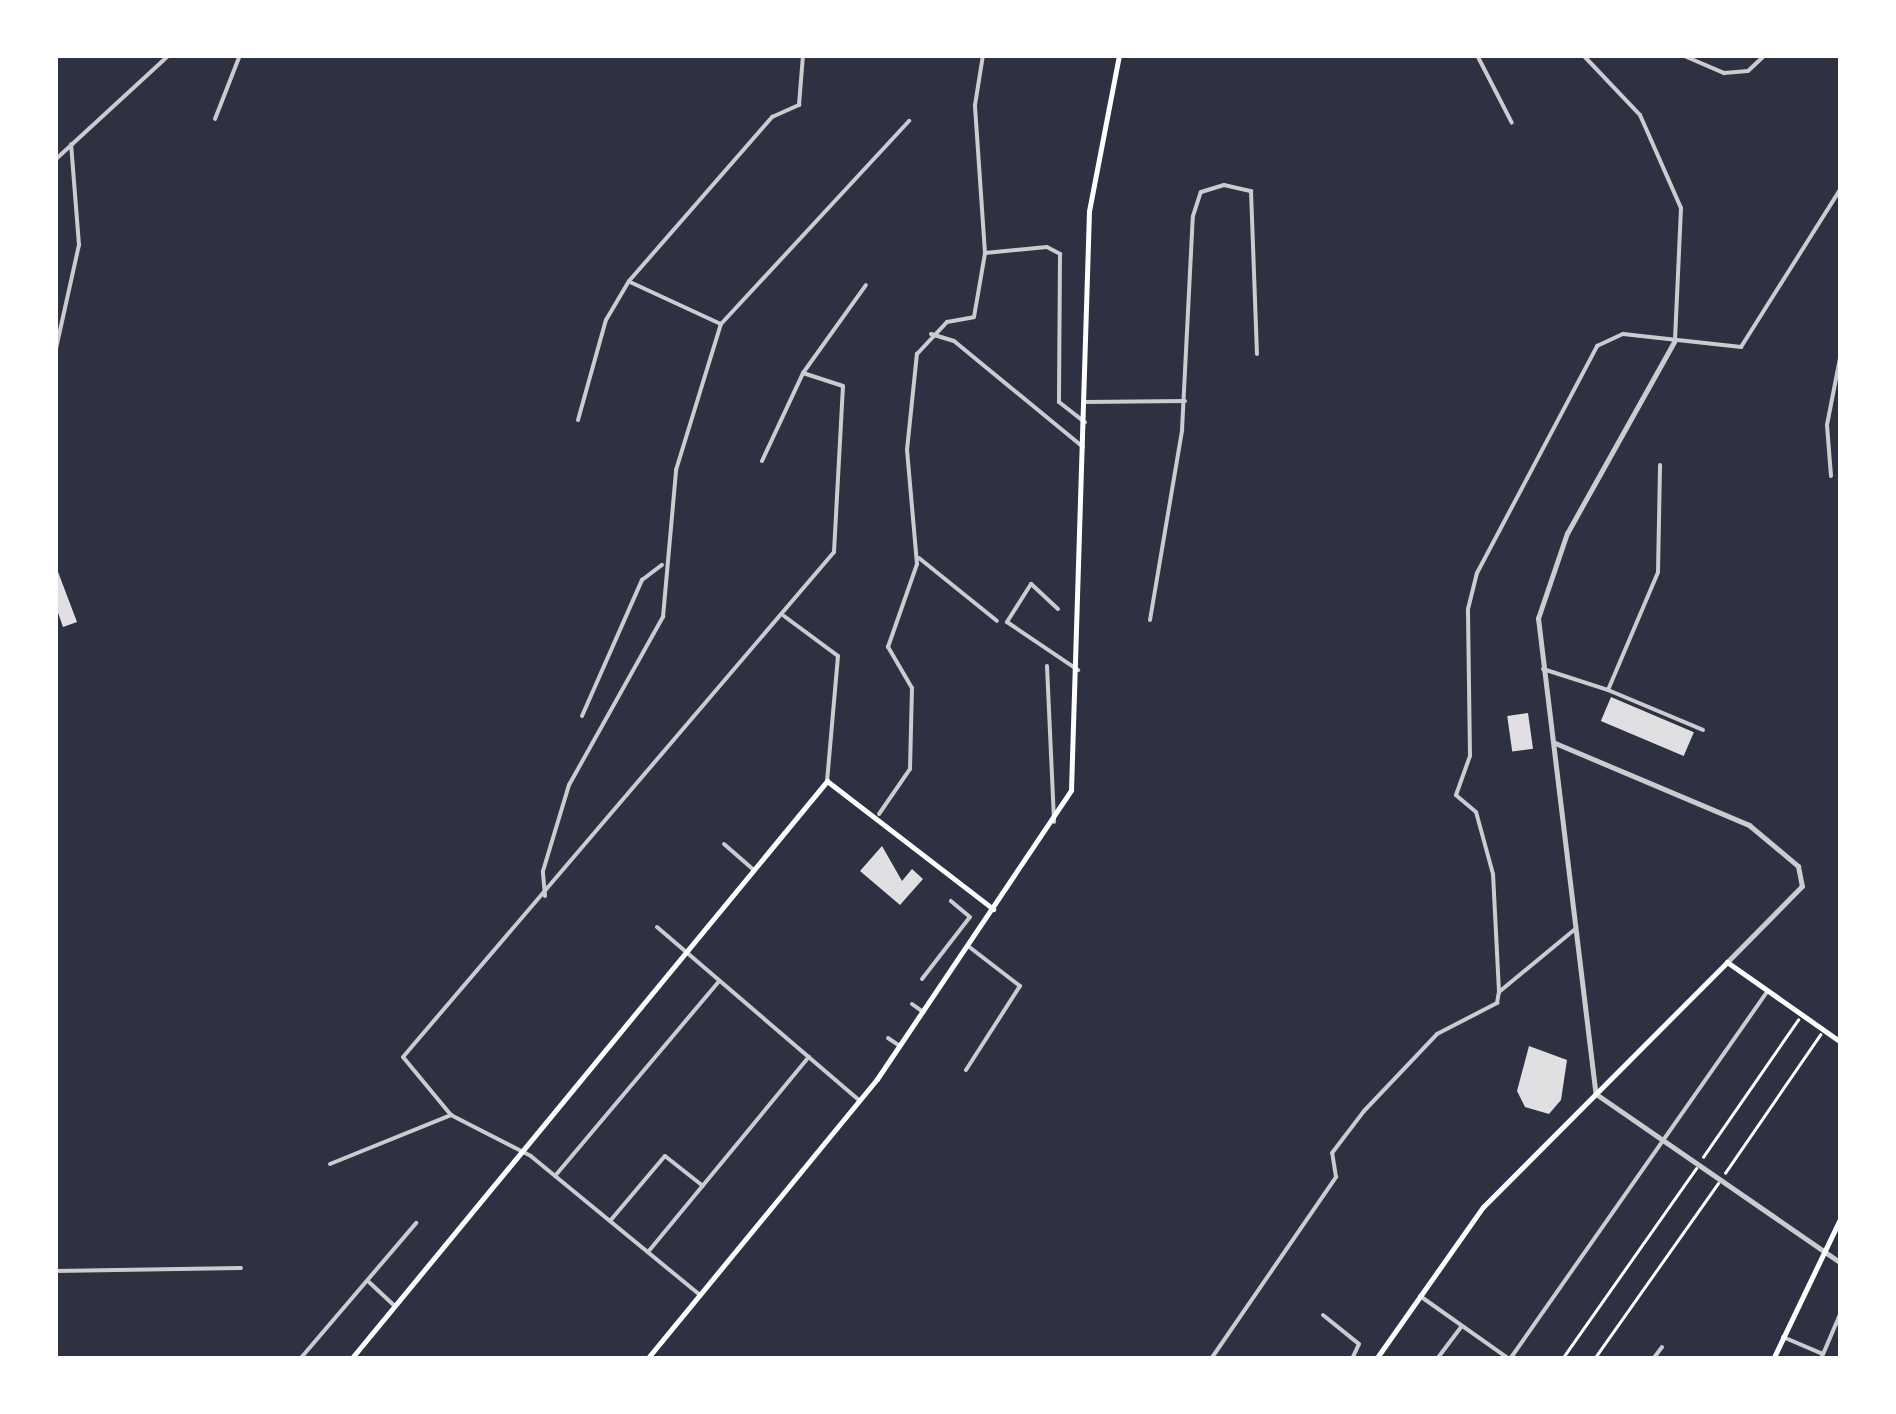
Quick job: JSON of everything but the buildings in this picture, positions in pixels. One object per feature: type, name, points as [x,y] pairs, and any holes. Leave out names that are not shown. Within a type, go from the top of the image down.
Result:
[{"type":"main road","points":[[647,1359],[860,1102],[1054,822],[1074,778],[1089,211],[1119,55]]},
{"type":"main road","points":[[350,1359],[827,781],[879,814],[993,909]]},
{"type":"main road","points":[[1376,1359],[1483,1207],[1727,962],[1841,1042]]},
{"type":"main road","points":[[1773,1359],[1841,1218]]},
{"type":"street","points":[[55,160],[169,55]]},
{"type":"street","points":[[215,119],[240,55]]},
{"type":"street","points":[[578,420],[606,320],[629,281],[772,117],[799,105],[803,55]]},
{"type":"street","points":[[983,55],[975,105],[985,252],[974,318],[931,334],[917,354],[907,450],[908,544],[917,556],[997,620]]},
{"type":"street","points":[[1478,55],[1512,124]]},
{"type":"street","points":[[1583,55],[1640,115],[1681,208],[1675,340],[1556,556],[1538,618],[1596,1094],[1841,1263]]},
{"type":"street","points":[[1682,55],[1724,73],[1748,71],[1765,55]]},
{"type":"street","points":[[545,896],[542,871],[569,785],[663,618],[662,564],[686,417],[720,324],[908,121]]},
{"type":"street","points":[[55,353],[72,293],[80,196],[71,144]]},
{"type":"street","points":[[1150,620],[1185,401],[1192,216],[1201,192],[1224,184],[1251,192],[1257,354]]},
{"type":"street","points":[[1211,1359],[1336,1177],[1332,1153],[1364,1112],[1437,1034],[1497,1003],[1493,874],[1476,812],[1456,795],[1470,756],[1468,609],[1477,573],[1597,346],[1623,334],[1741,348],[1841,188]]},
{"type":"street","points":[[985,252],[1060,254],[1059,402],[1085,422]]},
{"type":"street","points":[[629,281],[720,324]]},
{"type":"street","points":[[762,461],[803,373],[866,285]]},
{"type":"street","points":[[931,334],[954,342],[1084,448]]},
{"type":"street","points":[[1831,476],[1827,425],[1841,353]]},
{"type":"street","points":[[700,1295],[521,1149],[451,1115],[403,1057],[823,569],[841,527],[843,386],[803,373]]},
{"type":"street","points":[[1085,402],[1185,401]]},
{"type":"street","points":[[1608,690],[1658,572],[1660,465]]},
{"type":"street","points":[[879,814],[910,769],[912,688],[888,647],[917,556]]},
{"type":"street","points":[[582,716],[635,592],[662,564]]},
{"type":"street","points":[[1058,609],[1031,584],[1007,622],[1078,670]]},
{"type":"street","points":[[784,616],[838,656],[827,781]]},
{"type":"street","points":[[1047,666],[1044,758],[1054,822]]},
{"type":"street","points":[[1543,669],[1608,690],[1703,730]]},
{"type":"street","points":[[1555,743],[1749,825],[1798,866],[1802,886],[1727,962]]},
{"type":"street","points":[[724,844],[753,869]]},
{"type":"street","points":[[922,979],[970,916],[951,901]]},
{"type":"street","points":[[657,927],[860,1102]]},
{"type":"street","points":[[1499,992],[1578,928]]},
{"type":"street","points":[[966,1070],[1020,986],[968,946]]},
{"type":"street","points":[[555,1176],[719,981]]},
{"type":"street","points":[[1420,1296],[1510,1359],[1768,991]]},
{"type":"street","points":[[912,1004],[923,1012]]},
{"type":"street","points":[[888,1038],[900,1046]]},
{"type":"street","points":[[648,1252],[809,1058]]},
{"type":"street","points":[[330,1164],[451,1115]]},
{"type":"street","points":[[610,1222],[665,1156],[703,1186]]},
{"type":"street","points":[[300,1359],[416,1222]]},
{"type":"street","points":[[55,1271],[241,1268]]},
{"type":"street","points":[[369,1282],[394,1306]]},
{"type":"street","points":[[1783,1337],[1822,1357],[1841,1312]]},
{"type":"street","points":[[1322,1315],[1358,1344],[1352,1359]]},
{"type":"street","points":[[1437,1359],[1461,1326]]},
{"type":"street","points":[[1654,1359],[1662,1347]]},
{"type":"street","points":[[171,1359],[206,1359]]},
{"type":"path","points":[[1704,1156],[1802,1015]]},
{"type":"path","points":[[1726,1172],[1818,1039]]},
{"type":"path","points":[[1562,1359],[1692,1173]]},
{"type":"path","points":[[1594,1359],[1716,1185]]}]
